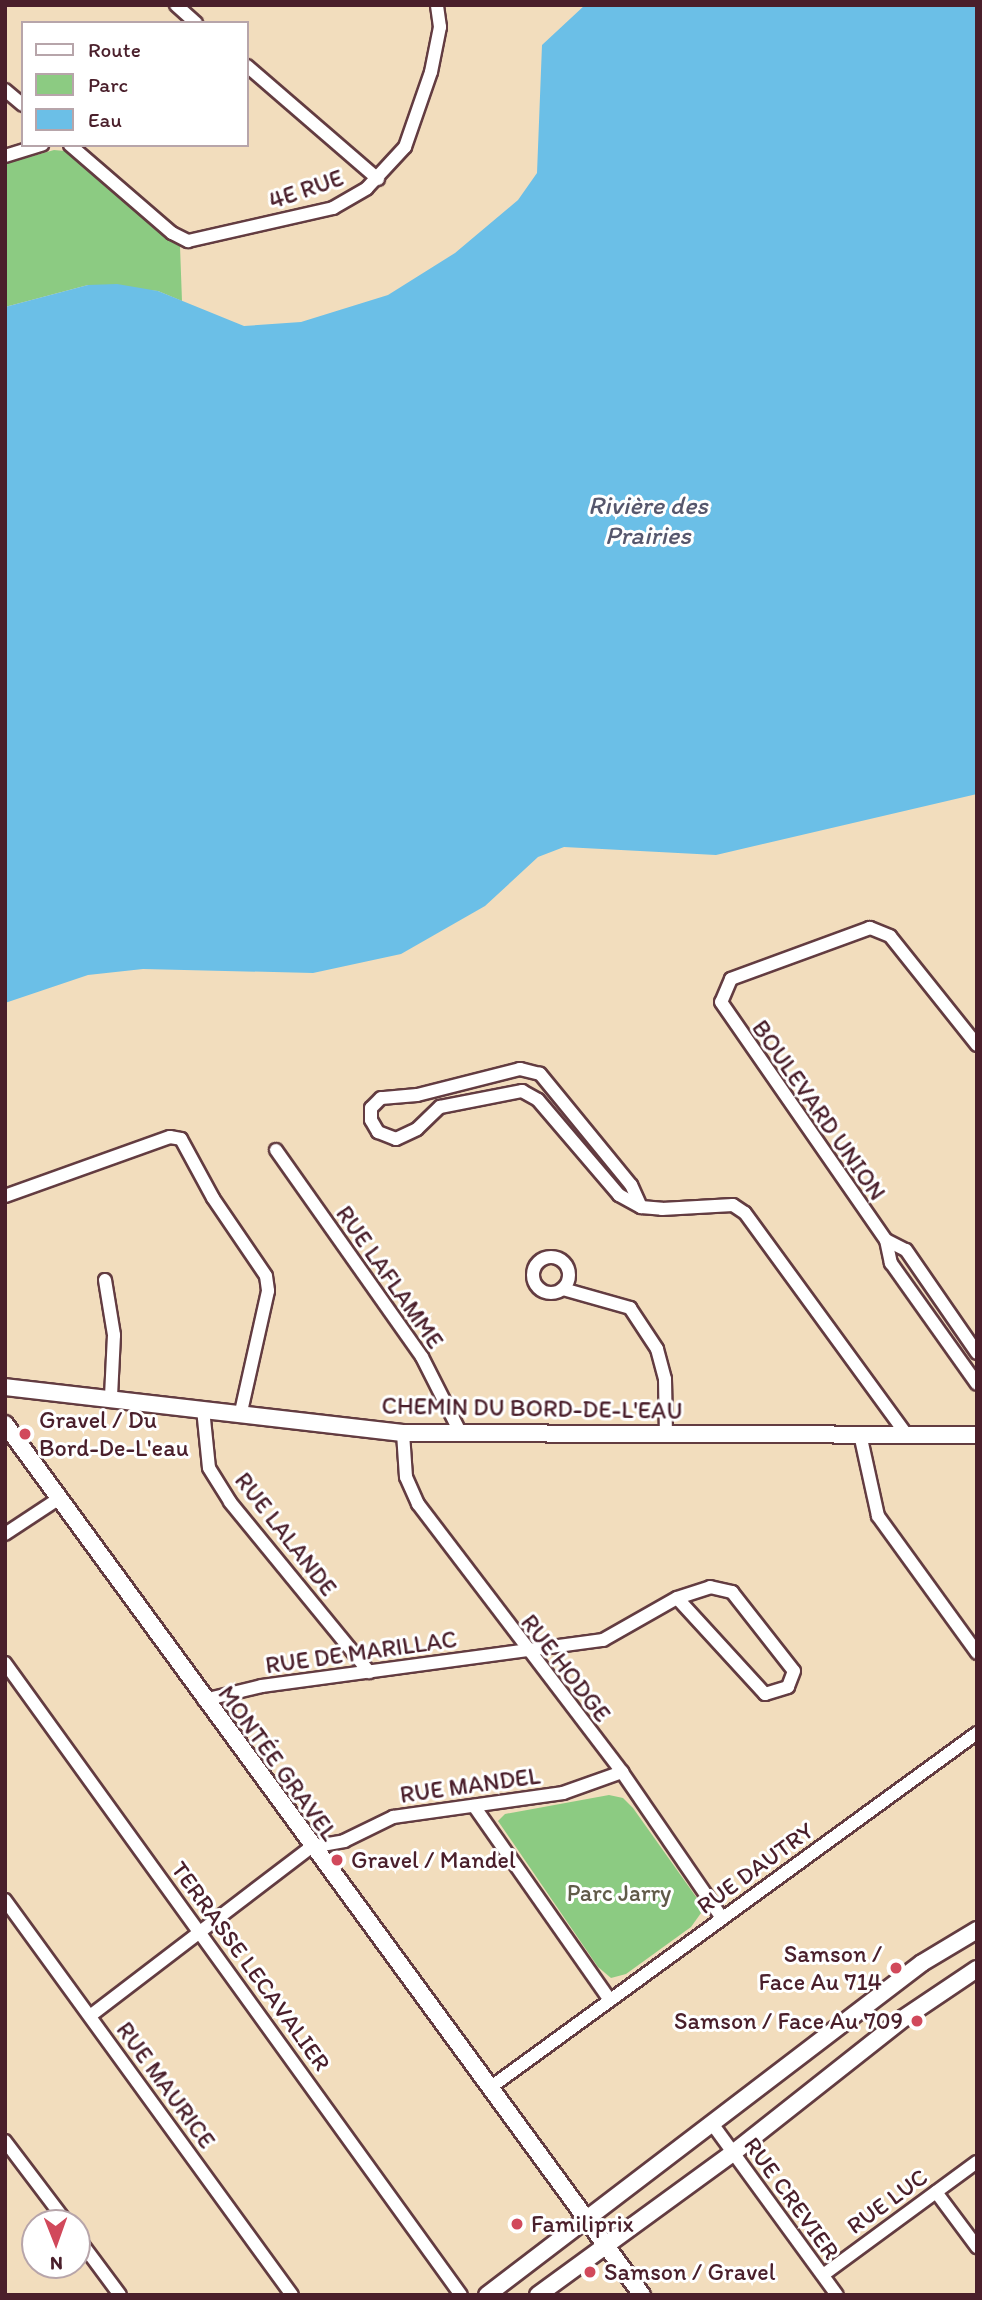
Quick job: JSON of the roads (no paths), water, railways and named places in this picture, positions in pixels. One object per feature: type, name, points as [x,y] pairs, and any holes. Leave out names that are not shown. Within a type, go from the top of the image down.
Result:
[{"type":"street","points":[[176,5],[194,21]]},
{"type":"street","name":"4E RUE","points":[[72,147],[182,239],[202,241],[325,210],[345,202],[378,178],[394,162],[415,128],[440,27],[437,5]]},
{"type":"street","points":[[248,67],[378,178]]},
{"type":"street","points":[[5,90],[21,102]]},
{"type":"street","points":[[5,156],[35,147]]},
{"type":"street","name":"BOULEVARD UNION","points":[[977,1045],[890,936],[870,928],[732,979],[721,1002],[886,1240],[891,1263],[977,1384]]},
{"type":"street","points":[[522,1091],[528,1069]]},
{"type":"street","points":[[641,1207],[631,1185],[540,1074],[528,1069],[416,1095],[381,1098],[371,1108],[370,1120],[378,1132],[396,1139],[417,1129],[440,1107],[522,1091],[538,1100],[619,1195],[641,1207],[719,1203],[745,1213],[907,1435]]},
{"type":"street","points":[[5,1196],[170,1137],[181,1139],[213,1198],[266,1276],[268,1291],[241,1412]]},
{"type":"street","name":"RUE LAFLAMME","points":[[276,1150],[422,1357],[460,1432]]},
{"type":"street","name":"BOULEVARD UNION","points":[[886,1240],[906,1250],[977,1353]]},
{"type":"street","points":[[105,1280],[114,1335],[111,1397]]},
{"type":"street","points":[[563,1289],[630,1308],[657,1349],[665,1379],[666,1434]]},
{"type":"street","name":"CHEMIN DU BORD-DE-L'EAU","points":[[5,1387],[241,1412],[402,1433],[977,1436]]},
{"type":"street","name":"RUE LALANDE","points":[[203,1409],[209,1468],[230,1502],[369,1672]]},
{"type":"street","name":"MONTÉE GRAVEL","points":[[5,1424],[311,1847],[491,2087],[642,2295]]},
{"type":"street","name":"RUE HODGE","points":[[402,1433],[406,1476],[418,1503],[524,1648],[622,1772],[722,1919]]},
{"type":"street","points":[[860,1434],[878,1516],[977,1653]]},
{"type":"street","points":[[5,1534],[58,1499]]},
{"type":"street","name":"RUE DE MARILLAC","points":[[204,1700],[262,1686],[524,1648],[603,1640],[677,1598],[710,1587],[732,1592],[794,1671],[788,1687],[765,1694],[677,1598]]},
{"type":"street","name":"TERRASSE LECAVALIER","points":[[5,1663],[200,1929],[460,2295]]},
{"type":"street","name":"RUE DAUTRY","points":[[491,2087],[977,1733]]},
{"type":"street","name":"RUE MANDEL","points":[[90,2017],[200,1929],[311,1847],[344,1841],[393,1817],[563,1793],[622,1772]]},
{"type":"street","points":[[474,1805],[610,2000]]},
{"type":"street","name":"RUE MAURICE","points":[[5,1900],[292,2295]]},
{"type":"street","points":[[487,2295],[922,1963],[977,1930]]},
{"type":"street","points":[[538,2295],[604,2243],[733,2152],[904,2018],[977,1969]]},
{"type":"street","name":"RUE CREVIER","points":[[713,2125],[837,2295]]},
{"type":"street","points":[[5,2141],[56,2209]]},
{"type":"street","name":"RUE LUC","points":[[822,2275],[977,2162]]},
{"type":"street","points":[[936,2192],[977,2247]]},
{"type":"street","points":[[91,2256],[120,2295]]},
{"type":"water","name":"Rivière des Prairies","points":[[585,5],[977,5],[977,794],[716,855],[564,847],[538,857],[485,906],[401,954],[313,973],[143,969],[88,975],[5,1003],[5,307],[88,285],[117,284],[158,291],[244,326],[301,322],[388,295],[455,253],[518,200],[537,173],[542,45]]},
{"type":"place","name":"Gravel / Du Bord-De-L'eau","points":[[25,1434]]},
{"type":"place","name":"Gravel / Mandel","points":[[337,1860]]},
{"type":"place","name":"Samson / Face Au 714","points":[[896,1968]]},
{"type":"place","name":"Samson / Face Au 709","points":[[917,2021]]},
{"type":"place","name":"Familiprix","points":[[517,2224]]},
{"type":"place","name":"Samson / Gravel","points":[[590,2272]]},
{"type":"park label","name":"Parc Jarry","points":[[619,1893]]}]
